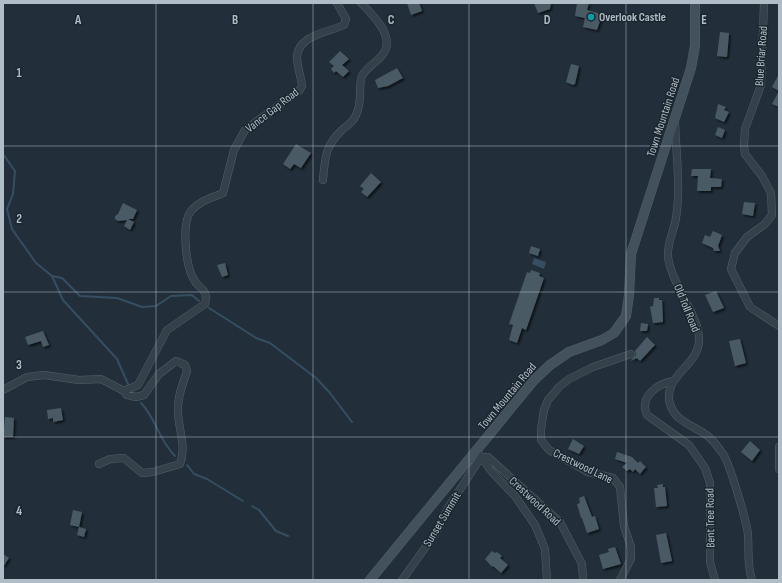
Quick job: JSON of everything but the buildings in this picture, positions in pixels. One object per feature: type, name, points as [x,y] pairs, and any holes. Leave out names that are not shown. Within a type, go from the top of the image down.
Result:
[{"type":"main road","name":"Town Mountain Road","points":[[370,580],[479,454],[534,380],[550,364],[568,352],[602,340],[614,333],[621,326],[626,316],[628,307],[631,254],[691,68],[695,46],[695,3]]},
{"type":"street","name":"Vance Gap Road","points":[[124,391],[138,385],[167,330],[174,323],[205,304],[205,295],[202,287],[193,279],[186,249],[186,233],[190,213],[201,201],[223,193],[234,150],[245,130],[299,91],[302,86],[297,56],[301,47],[316,34],[344,25],[346,19],[337,3]]},
{"type":"street","points":[[323,180],[328,147],[334,138],[356,116],[361,101],[361,78],[366,70],[383,54],[386,48],[387,37],[375,18],[361,3]]},
{"type":"street","name":"Blue Briar Road","points":[[764,3],[761,85],[745,129],[744,145],[745,154],[762,176],[771,193],[772,215],[765,224],[747,237],[735,253],[731,268],[750,307],[779,326]]},
{"type":"street","name":"Old Toll Road","points":[[673,381],[694,358],[700,339],[697,328],[674,276],[668,256],[669,244],[676,218],[675,119]]},
{"type":"street","name":"Crestwood Lane","points":[[620,580],[631,559],[632,547],[624,526],[620,486],[613,478],[588,472],[550,450],[542,440],[541,428],[544,410],[548,400],[559,387],[569,379],[593,367],[631,354]]},
{"type":"street","points":[[3,390],[27,377],[44,375],[79,380],[101,379],[124,391],[127,395],[136,397],[144,395],[166,367],[176,361],[185,365],[187,371],[179,395],[178,412],[182,433],[183,457],[180,464],[154,472],[142,473],[124,458],[110,459],[99,464]]},
{"type":"street","points":[[673,381],[669,392],[670,404],[674,414],[682,421],[706,434],[715,443],[730,467],[748,534],[749,566],[752,580]]},
{"type":"street","name":"Bent Tree Road","points":[[673,381],[664,383],[651,393],[645,399],[643,407],[647,415],[689,445],[705,468],[710,483],[710,562],[715,580]]},
{"type":"street","points":[[779,447],[779,469]]},
{"type":"street","points":[[479,454],[492,472],[515,496],[535,525],[545,549],[547,580]]},
{"type":"street","name":"Sunset Summit","points":[[402,580],[435,534],[479,454]]},
{"type":"street","name":"Crestwood Road","points":[[479,454],[488,458],[560,522],[582,564],[583,580]]},
{"type":"water","points":[[534,258],[546,262],[544,269],[532,264]]},
{"type":"waterway","points":[[3,154],[15,171],[13,194],[7,209],[12,229],[36,263],[52,276],[63,300],[117,359],[128,384]]},
{"type":"waterway","points":[[52,276],[62,278],[80,296],[117,298],[142,307],[156,306],[171,296],[192,295],[199,301]]},
{"type":"waterway","points":[[209,308],[256,338],[270,343],[316,378],[330,393],[352,422]]},
{"type":"waterway","points":[[141,403],[150,415],[165,443],[175,456]]},
{"type":"waterway","points":[[187,465],[194,474],[207,479],[243,501]]},
{"type":"waterway","points":[[252,506],[259,510],[276,531],[288,536]]},
{"type":"place","name":"Overlook Castle","points":[[591,17]]}]
